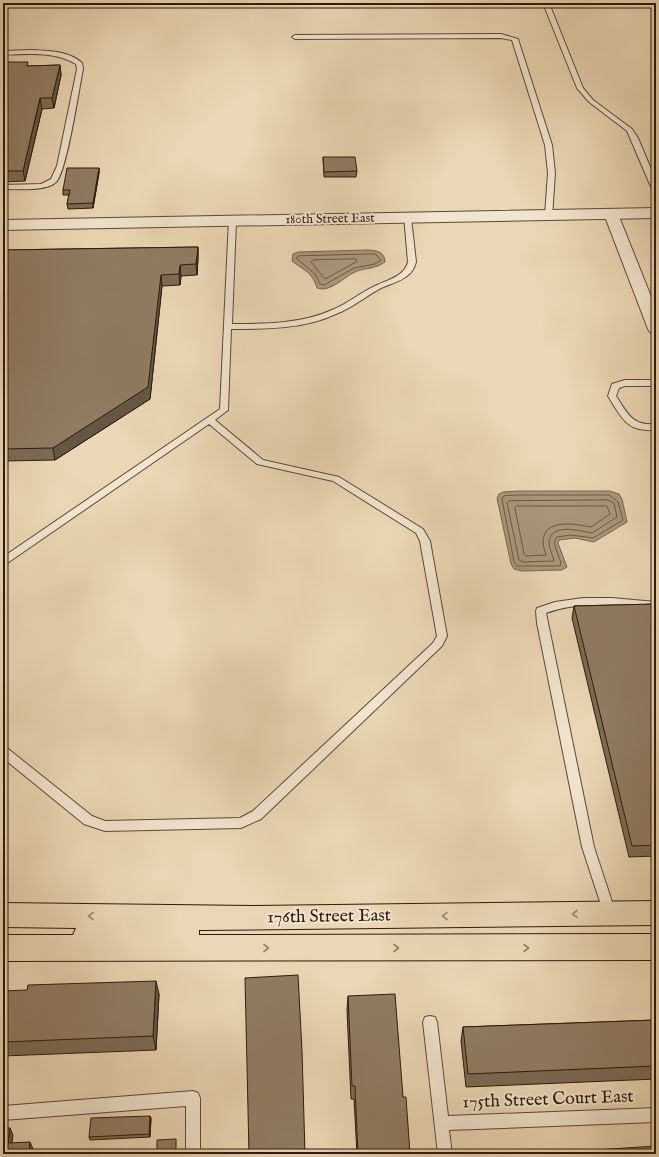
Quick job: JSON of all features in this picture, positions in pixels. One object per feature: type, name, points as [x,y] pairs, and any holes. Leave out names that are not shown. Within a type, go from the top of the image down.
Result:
[{"type":"main road","name":"176th Street East","points":[[3,915],[253,918],[656,913]]},
{"type":"main road","points":[[3,948],[47,936],[127,932],[242,932],[247,930],[253,918]]},
{"type":"main road","name":"176th Street East","points":[[3,948],[656,947]]},
{"type":"street","name":"180th Street East","points":[[3,225],[656,213]]},
{"type":"street","points":[[611,214],[656,329]]},
{"type":"lane","points":[[546,3],[580,88],[591,101],[630,130],[635,138],[656,189]]},
{"type":"lane","points":[[295,37],[501,36],[515,39],[547,136],[551,161],[549,215]]},
{"type":"lane","points":[[3,54],[56,54],[72,58],[79,63],[80,69],[60,166],[54,180],[42,186],[3,187]]},
{"type":"lane","points":[[227,327],[283,326],[328,315],[378,287],[405,274],[409,271],[412,262],[407,218]]},
{"type":"lane","points":[[3,562],[224,410],[232,221]]},
{"type":"lane","points":[[656,383],[625,383],[615,386],[612,396],[626,419],[642,428],[656,427]]},
{"type":"lane","points":[[3,751],[88,820],[105,826],[240,823],[257,815],[437,646],[442,636],[425,541],[420,531],[336,479],[260,462],[210,420]]},
{"type":"lane","points":[[610,914],[588,847],[542,623],[542,611],[555,605],[594,601],[656,606]]},
{"type":"lane","points":[[430,1022],[445,1154]]},
{"type":"lane","points":[[3,1113],[193,1098],[193,1154]]},
{"type":"lane","name":"175th Street Court East","points":[[441,1123],[656,1115]]},
{"type":"water","points":[[366,250],[381,253],[385,258],[385,262],[381,265],[355,272],[337,284],[322,289],[317,288],[313,278],[292,261],[293,254],[298,252]]},
{"type":"water","points":[[610,491],[619,494],[622,499],[627,522],[594,542],[575,538],[559,540],[558,543],[567,567],[562,570],[522,571],[514,569],[511,564],[497,498],[499,494],[503,492]]},
{"type":"building","points":[[3,62],[28,62],[27,66],[60,65],[52,98],[40,98],[23,171],[3,171]]},
{"type":"building","points":[[323,157],[355,157],[357,171],[324,172]]},
{"type":"building","points":[[67,168],[99,168],[93,203],[67,204],[70,190],[63,190]]},
{"type":"building","points":[[198,247],[196,264],[180,265],[179,274],[161,275],[148,387],[53,448],[3,449],[3,250]]},
{"type":"building","points":[[656,604],[656,845],[632,846],[574,606]]},
{"type":"building","points":[[298,975],[305,1154],[249,1154],[245,978]]},
{"type":"building","points":[[156,981],[153,1036],[3,1042],[3,991],[27,990],[28,985]]},
{"type":"building","points":[[395,994],[403,1097],[406,1097],[410,1154],[358,1154],[355,1086],[352,1086],[348,996]]},
{"type":"building","points":[[656,1020],[656,1066],[468,1074],[463,1027]]},
{"type":"building","points":[[150,1116],[149,1134],[89,1137],[91,1118]]},
{"type":"building","points":[[3,1128],[10,1128],[8,1143],[30,1142],[29,1152],[58,1151],[58,1154],[3,1154]]},
{"type":"building","points":[[176,1139],[176,1154],[157,1154],[157,1140]]},
{"type":"building","points":[[656,1146],[656,1154],[564,1154],[564,1152]]}]
